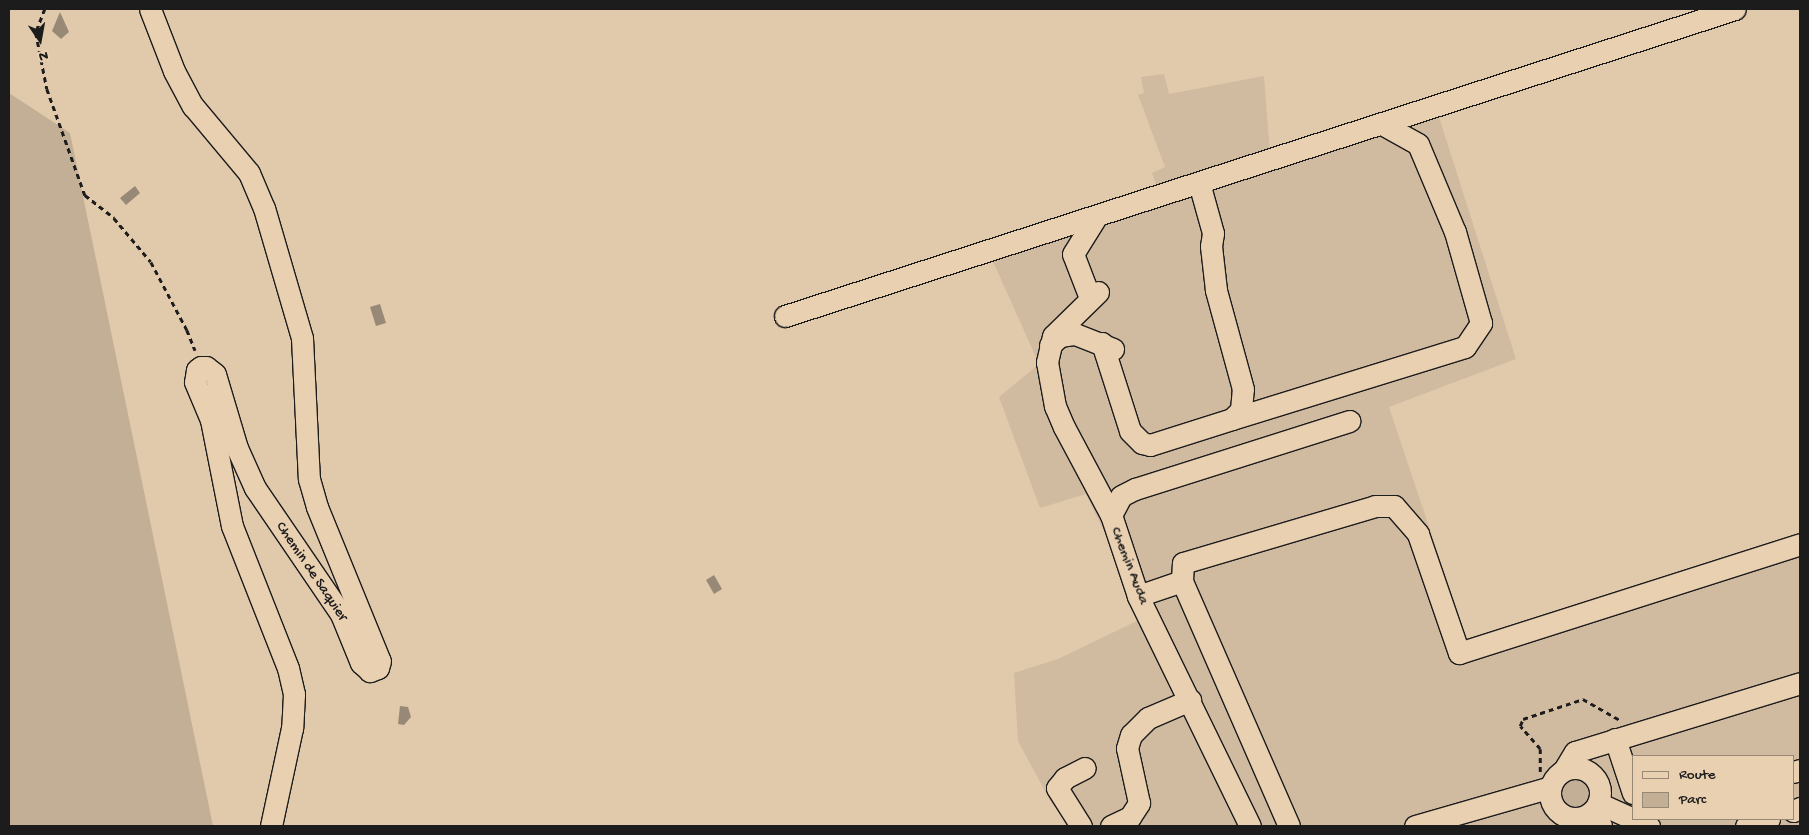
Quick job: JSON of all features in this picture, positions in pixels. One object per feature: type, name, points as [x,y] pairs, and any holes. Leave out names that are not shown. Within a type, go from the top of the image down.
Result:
[{"type":"street","name":"Chemin de Saquier","points":[[150,9],[174,71],[188,98],[249,173],[264,208],[302,338],[310,479],[317,507],[378,651],[380,666],[376,670],[365,669],[341,614],[255,488],[237,448],[218,381],[210,369],[200,367]]},
{"type":"street","points":[[785,316],[1735,9]]},
{"type":"street","points":[[1050,345],[1060,336],[1070,334],[1109,347],[1130,431],[1139,441],[1150,445],[1465,347],[1480,323],[1455,232],[1418,144],[1382,124]]},
{"type":"street","points":[[1199,183],[1214,233],[1211,246],[1218,297],[1244,389],[1243,405],[1232,419]]},
{"type":"street","points":[[1096,217],[1073,254],[1094,295],[1053,336],[1050,345],[1049,382],[1055,406],[1111,515]]},
{"type":"street","points":[[200,367],[197,370],[195,382],[211,420],[232,526],[288,668],[294,694],[292,728],[271,826]]},
{"type":"street","name":"Chemin Auda","points":[[1250,826],[1138,596],[1111,515],[1121,496],[1135,489],[1350,421]]},
{"type":"street","points":[[1289,826],[1182,581],[1183,563],[1375,506],[1394,506],[1418,534],[1459,653],[1800,544]]},
{"type":"street","points":[[1138,596],[1182,581]]},
{"type":"street","points":[[1415,826],[1551,787],[1575,752],[1800,683]]},
{"type":"street","points":[[1111,826],[1130,817],[1139,802],[1127,748],[1131,735],[1148,718],[1190,700]]},
{"type":"street","points":[[1616,739],[1632,789]]},
{"type":"street","points":[[1080,826],[1058,788],[1065,778],[1085,768]]},
{"type":"street","points":[[1551,787],[1552,802],[1569,822],[1587,815],[1598,803],[1600,788],[1592,775],[1578,768],[1564,770]]},
{"type":"street","points":[[1598,803],[1632,818]]},
{"type":"street","points":[[1636,820],[1649,826]]},
{"type":"street","points":[[1746,826],[1766,820]]},
{"type":"path","points":[[45,9],[36,33],[47,89],[85,195],[114,218],[151,262],[187,330],[200,367]]},
{"type":"shaded area","points":[[60,12],[69,32],[61,39],[52,31]]},
{"type":"shaded area","points":[[1164,74],[1169,94],[1264,76],[1270,154],[1158,191],[1152,173],[1165,167],[1138,95],[1144,93],[1141,77]]},
{"type":"shaded area","points":[[1439,117],[1516,359],[1389,407],[1468,643],[1800,539],[1800,826],[1070,826],[1052,804],[1018,741],[1014,673],[1058,659],[1145,617],[1086,494],[1040,508],[999,397],[1039,364],[990,255],[1308,154]]},
{"type":"shaded area","points":[[135,186],[140,193],[126,205],[120,198]]},
{"type":"shaded area","points":[[380,304],[386,323],[376,326],[370,307]]},
{"type":"shaded area","points":[[714,575],[722,589],[714,594],[706,580]]},
{"type":"shaded area","points":[[400,706],[408,707],[411,717],[404,725],[398,724]]},
{"type":"green space","points":[[9,93],[70,133],[213,826],[9,826]]},
{"type":"green space","points":[[1577,775],[1589,781],[1595,793],[1589,805],[1577,811],[1565,805],[1559,793],[1565,781]]}]
